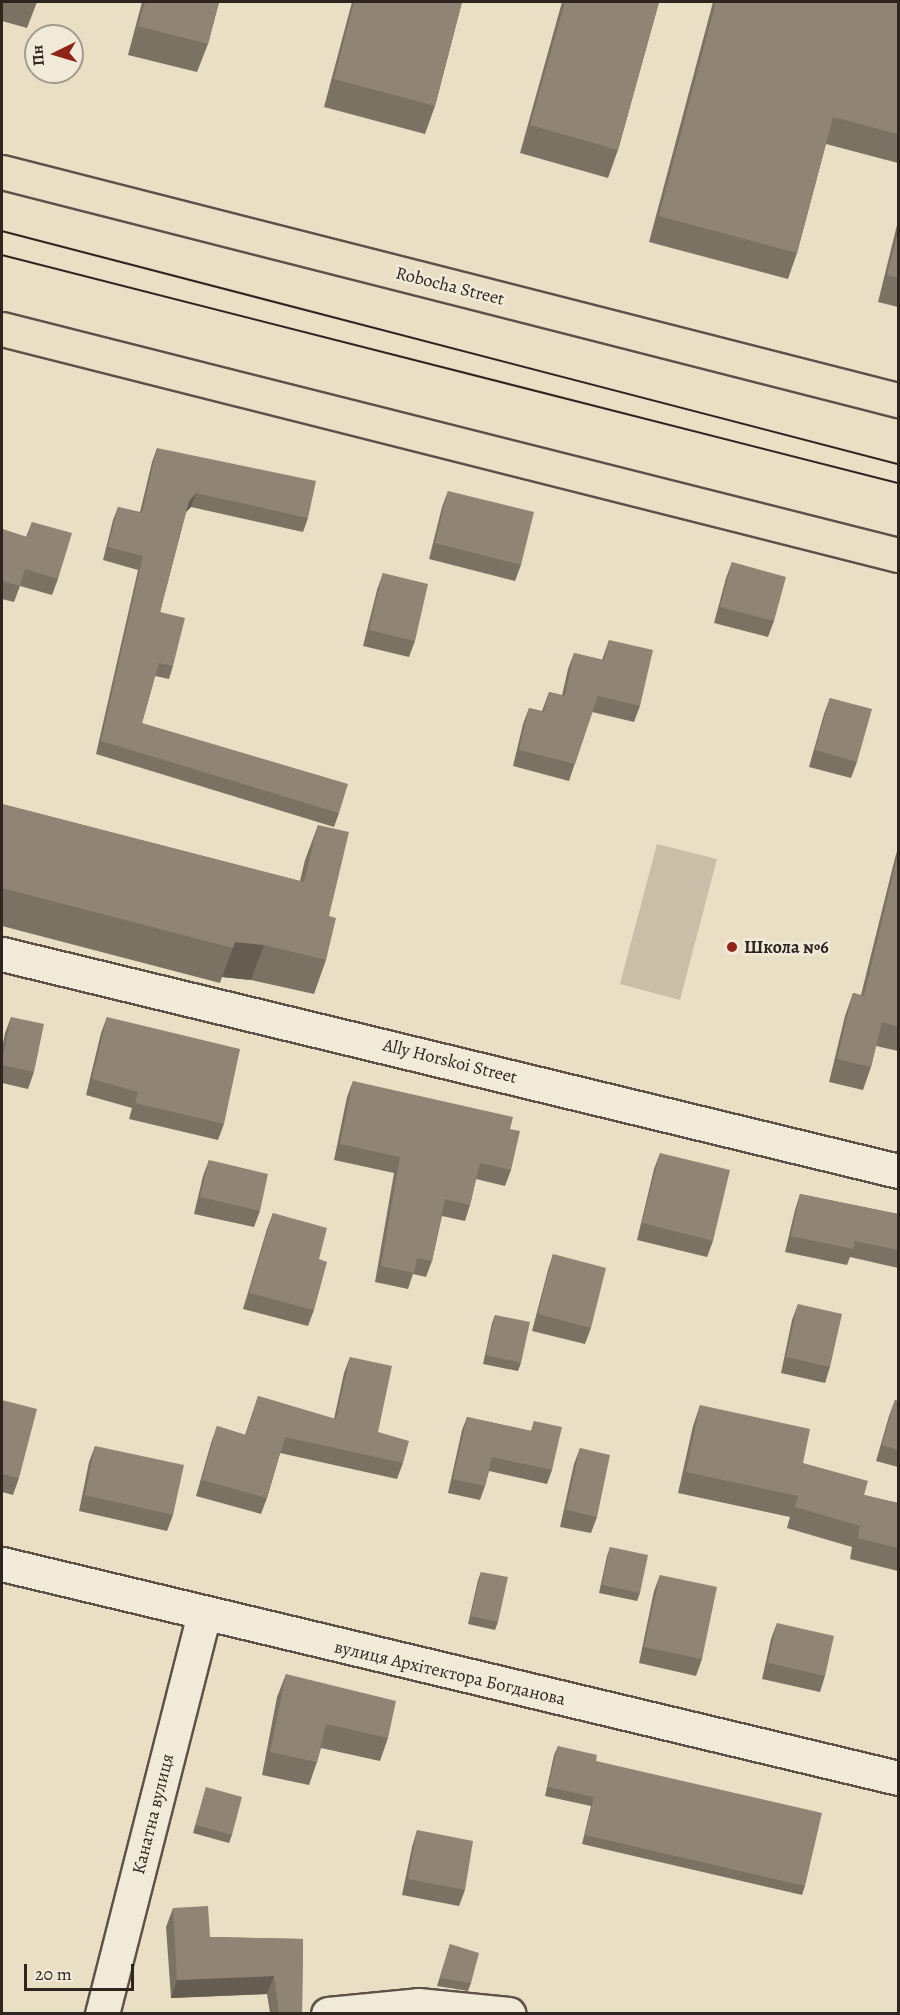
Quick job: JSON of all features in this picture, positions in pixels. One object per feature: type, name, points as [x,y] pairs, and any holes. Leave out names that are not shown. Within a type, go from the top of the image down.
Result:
[{"type":"main road","name":"Robocha Street","points":[[2,172],[898,400]]},
{"type":"main road","points":[[2,329],[898,555]]},
{"type":"street","name":"Ally Horskoi Street","points":[[2,954],[898,1171]]},
{"type":"street","name":"вулиця Архітектора Богданова","points":[[2,1564],[204,1615],[898,1778]]},
{"type":"street","name":"Канатна вулиця","points":[[102,2013],[204,1615]]},
{"type":"street","points":[[328,2013],[418,2005],[509,2013]]},
{"type":"shaded area","points":[[657,844],[717,859],[680,1000],[620,984]]},
{"type":"building","points":[[145,2],[219,2],[208,44],[138,26]]},
{"type":"building","points":[[354,2],[462,2],[435,106],[334,79]]},
{"type":"building","points":[[565,2],[659,2],[618,150],[530,125]]},
{"type":"building","points":[[716,2],[898,2],[898,134],[833,117],[797,253],[659,216]]},
{"type":"building","points":[[898,232],[898,278],[887,275]]},
{"type":"building","points":[[157,448],[316,481],[308,518],[196,493],[189,501],[160,612],[185,618],[173,666],[159,663],[142,723],[348,784],[339,813],[101,741],[143,556],[108,547],[118,507],[142,513]]},
{"type":"building","points":[[448,491],[534,512],[521,565],[435,543]]},
{"type":"building","points":[[32,522],[72,533],[58,579],[25,569],[20,586],[2,581],[2,529],[27,537]]},
{"type":"building","points":[[732,562],[786,577],[774,621],[720,607]]},
{"type":"building","points":[[383,573],[428,584],[415,641],[369,630]]},
{"type":"building","points":[[609,640],[653,650],[640,706],[598,696],[575,764],[519,750],[529,708],[544,712],[549,692],[565,696],[574,653],[604,660]]},
{"type":"building","points":[[830,698],[872,709],[857,762],[815,750]]},
{"type":"building","points":[[2,804],[304,882],[318,825],[349,832],[329,916],[336,918],[326,960],[264,945],[235,942],[233,948],[2,888]]},
{"type":"building","points":[[898,854],[898,1027],[882,1022],[871,1067],[837,1059],[853,993],[864,996]]},
{"type":"building","points":[[11,1017],[44,1024],[34,1072],[2,1065]]},
{"type":"building","points":[[107,1017],[240,1049],[224,1124],[135,1103],[138,1092],[92,1079]]},
{"type":"building","points":[[353,1081],[513,1117],[510,1129],[520,1131],[511,1170],[480,1163],[470,1205],[445,1199],[432,1261],[417,1258],[414,1273],[381,1266],[400,1157],[340,1144]]},
{"type":"building","points":[[660,1153],[730,1170],[713,1241],[642,1223]]},
{"type":"building","points":[[209,1160],[268,1174],[260,1211],[200,1197]]},
{"type":"building","points":[[800,1194],[898,1214],[898,1250],[855,1241],[853,1249],[791,1236]]},
{"type":"building","points":[[273,1213],[327,1228],[319,1259],[327,1262],[314,1310],[249,1293]]},
{"type":"building","points":[[553,1254],[606,1268],[591,1328],[538,1314]]},
{"type":"building","points":[[798,1304],[842,1314],[830,1367],[786,1357]]},
{"type":"building","points":[[495,1315],[530,1322],[521,1363],[486,1355]]},
{"type":"building","points":[[350,1357],[392,1366],[378,1432],[409,1441],[403,1463],[285,1437],[267,1498],[202,1480],[217,1426],[246,1435],[258,1396],[336,1419]]},
{"type":"building","points":[[2,1400],[37,1409],[19,1478],[2,1474]]},
{"type":"building","points":[[895,1400],[898,1401],[898,1450],[882,1445]]},
{"type":"building","points":[[700,1405],[810,1429],[803,1463],[868,1481],[864,1495],[898,1503],[898,1548],[858,1538],[860,1526],[795,1507],[798,1496],[686,1472]]},
{"type":"building","points":[[467,1417],[532,1431],[534,1421],[562,1427],[552,1470],[492,1457],[485,1486],[453,1479]]},
{"type":"building","points":[[95,1446],[184,1465],[173,1515],[85,1495]]},
{"type":"building","points":[[580,1448],[610,1455],[597,1517],[566,1510]]},
{"type":"building","points":[[610,1547],[648,1555],[640,1593],[602,1585]]},
{"type":"building","points":[[481,1572],[508,1577],[498,1622],[471,1616]]},
{"type":"building","points":[[660,1575],[717,1587],[702,1659],[644,1647]]},
{"type":"building","points":[[777,1623],[834,1636],[825,1676],[768,1663]]},
{"type":"building","points":[[286,1674],[396,1701],[388,1738],[326,1724],[317,1762],[270,1752]]},
{"type":"building","points":[[558,1746],[597,1755],[596,1761],[822,1813],[805,1886],[585,1835],[594,1797],[548,1787]]},
{"type":"building","points":[[206,1787],[242,1797],[232,1835],[196,1825]]},
{"type":"building","points":[[417,1830],[473,1841],[465,1890],[408,1879]]},
{"type":"building","points":[[208,1906],[210,1937],[303,1939],[302,2013],[279,2013],[274,1976],[177,1980],[173,1908]]},
{"type":"building","points":[[450,1944],[479,1953],[471,1983],[440,1978]]},
{"type":"tram line","points":[[2,231],[898,464]]},
{"type":"tram line","points":[[2,255],[898,483]]},
{"type":"place","name":"Школа №6","points":[[732,947]]}]
